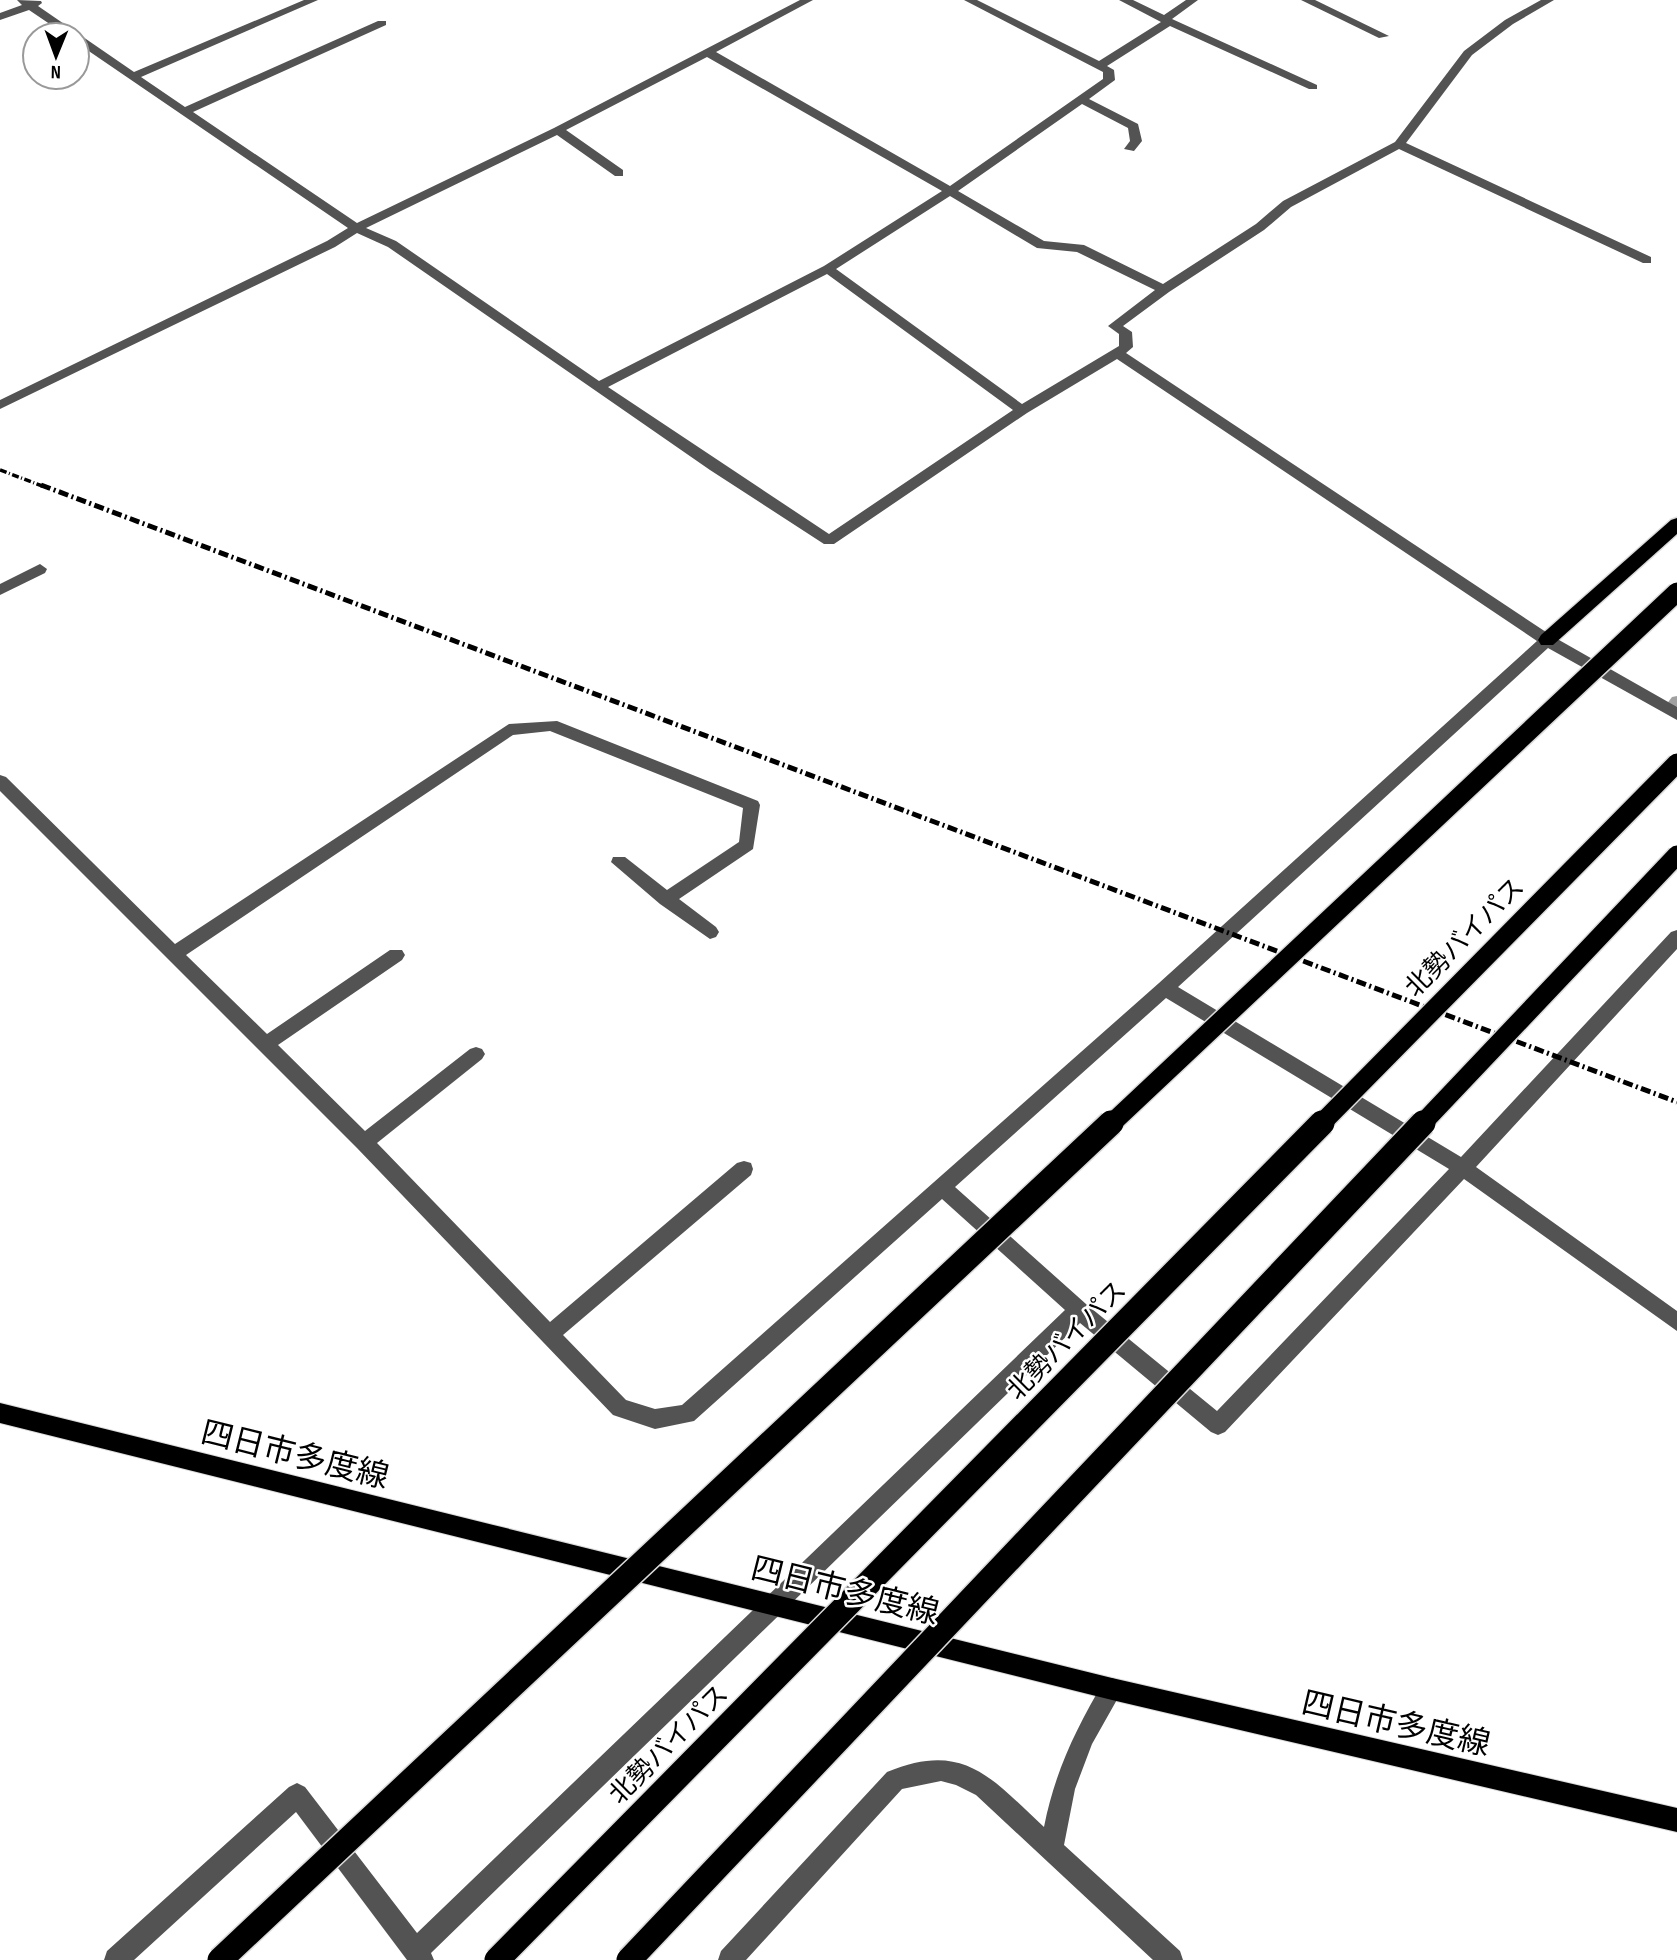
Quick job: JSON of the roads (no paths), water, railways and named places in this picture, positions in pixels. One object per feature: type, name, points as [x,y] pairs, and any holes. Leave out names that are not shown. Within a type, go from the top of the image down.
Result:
[{"type":"highway","points":[[1547,640],[1677,524]]},
{"type":"highway","points":[[220,1960],[1677,592]]},
{"type":"highway","name":"北勢バイパス","points":[[496,1960],[1677,763]]},
{"type":"highway","points":[[628,1960],[1677,855]]},
{"type":"main road","name":"四日市多度線","points":[[0,1413],[1112,1689],[1677,1820]]},
{"type":"street","points":[[0,17],[26,3],[43,0]]},
{"type":"street","points":[[133,76],[313,0]]},
{"type":"street","points":[[0,405],[331,244],[356,228],[558,130],[808,0]]},
{"type":"street","points":[[599,386],[828,269],[950,191],[1109,80],[1108,70],[969,0]]},
{"type":"street","points":[[1124,0],[1313,87]]},
{"type":"street","points":[[1099,66],[1193,0]]},
{"type":"street","points":[[1306,0],[1383,36]]},
{"type":"street","points":[[91,47],[356,228],[392,244],[715,467],[829,541],[1022,410],[1126,346],[1125,332],[1114,326],[1164,289],[1260,227],[1287,204],[1399,144],[1468,53],[1509,22],[1549,0]]},
{"type":"street","points":[[26,3],[53,21]]},
{"type":"street","points":[[185,111],[382,23]]},
{"type":"street","points":[[709,53],[1041,245],[1080,248],[1164,289]]},
{"type":"street","points":[[1082,100],[1134,126],[1136,141],[1130,149]]},
{"type":"street","points":[[558,130],[619,173]]},
{"type":"street","points":[[1399,144],[1647,260]]},
{"type":"street","points":[[828,269],[1022,410]]},
{"type":"street","points":[[1116,352],[1547,640],[1677,714]]},
{"type":"street","points":[[0,590],[40,569]]},
{"type":"street","points":[[4,792],[174,954],[364,1142],[620,1408],[655,1419],[687,1414],[1165,988],[1547,640]]},
{"type":"street","points":[[174,954],[509,730],[551,724],[752,805],[747,845],[666,899]]},
{"type":"street","points":[[619,862],[710,932]]},
{"type":"street","points":[[942,1187],[1079,1310],[1218,1425],[1567,1060],[1677,937]]},
{"type":"street","points":[[265,1045],[396,954]]},
{"type":"street","points":[[1165,988],[1462,1167],[1677,1322]]},
{"type":"street","points":[[364,1142],[476,1054]]},
{"type":"street","points":[[549,1335],[744,1169]]},
{"type":"street","points":[[116,1960],[297,1795],[419,1955],[1079,1310]]},
{"type":"street","points":[[1052,1848],[1063,1789],[1084,1737],[1112,1689]]},
{"type":"street","points":[[730,1960],[895,1780],[925,1769],[956,1771],[985,1787],[1171,1960]]},
{"type":"waterway","points":[[1677,701],[1673,705],[1677,707]]},
{"type":"railway","points":[[0,470],[45,487]]},
{"type":"railway","points":[[41,485],[1677,1102]]}]
